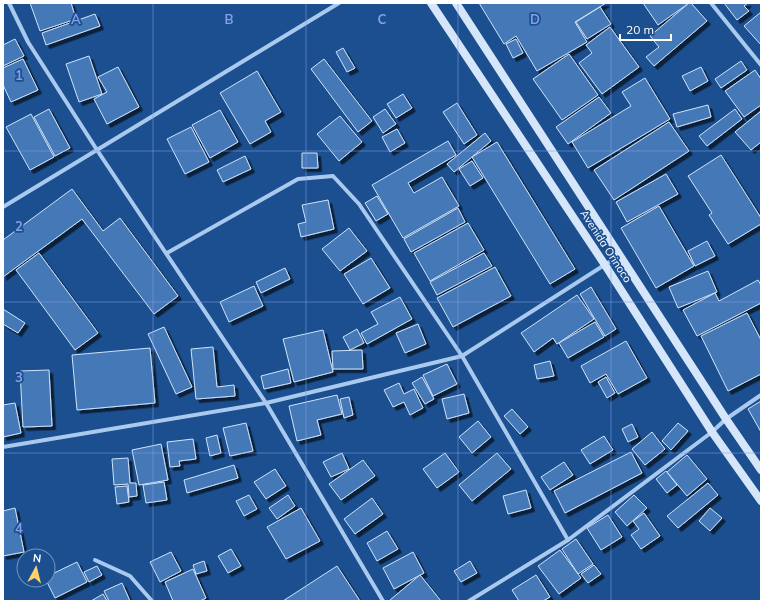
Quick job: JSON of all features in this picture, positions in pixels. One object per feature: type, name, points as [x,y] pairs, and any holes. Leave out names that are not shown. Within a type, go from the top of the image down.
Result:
[{"type":"main road","name":"Avenida Orinoco","points":[[431,3],[605,265],[712,432],[761,501]]},
{"type":"main road","name":"Avenida Orinoco","points":[[456,3],[726,419],[761,470]]},
{"type":"street","points":[[9,3],[28,42],[97,150],[266,403],[383,601]]},
{"type":"street","points":[[3,207],[339,3]]},
{"type":"street","points":[[711,3],[761,65]]},
{"type":"street","points":[[167,253],[298,179],[333,176],[359,204],[462,356],[568,540]]},
{"type":"street","points":[[3,447],[266,403],[462,356],[620,255]]},
{"type":"street","points":[[469,601],[568,540],[712,432],[726,419],[761,395]]},
{"type":"street","points":[[95,560],[130,576],[152,601]]},
{"type":"building","points":[[30,3],[71,3],[76,19],[40,31]]},
{"type":"building","points":[[479,3],[606,3],[575,22],[587,42],[537,71],[516,36],[504,44]]},
{"type":"building","points":[[643,3],[689,3],[658,25]]},
{"type":"building","points":[[689,3],[691,3],[707,21],[654,66],[646,57],[659,47],[650,36]]},
{"type":"building","points":[[724,3],[748,3],[744,6],[749,11],[737,20]]},
{"type":"building","points":[[600,7],[611,24],[587,39],[576,22]]},
{"type":"building","points":[[761,12],[761,45],[744,26]]},
{"type":"building","points":[[95,14],[100,26],[46,45],[42,33]]},
{"type":"building","points":[[610,27],[639,67],[602,94],[579,63],[592,53],[586,45]]},
{"type":"building","points":[[15,39],[24,56],[3,66],[3,45]]},
{"type":"building","points":[[516,39],[523,53],[513,58],[506,44]]},
{"type":"building","points":[[343,48],[355,68],[347,72],[336,52]]},
{"type":"building","points":[[569,54],[598,95],[562,120],[533,79]]},
{"type":"building","points":[[89,56],[102,94],[79,102],[66,64]]},
{"type":"building","points":[[23,59],[38,90],[11,102],[3,85],[3,68]]},
{"type":"building","points":[[324,59],[372,121],[358,132],[311,69]]},
{"type":"building","points":[[741,61],[747,70],[721,88],[715,79]]},
{"type":"building","points":[[118,67],[139,107],[107,124],[94,99],[107,92],[98,77]]},
{"type":"building","points":[[701,67],[708,81],[690,91],[682,76]]},
{"type":"building","points":[[755,70],[761,79],[761,105],[744,117],[725,91]]},
{"type":"building","points":[[257,71],[281,112],[265,121],[271,132],[250,144],[220,93]]},
{"type":"building","points":[[645,78],[670,119],[588,168],[572,142],[631,106],[622,92]]},
{"type":"building","points":[[403,94],[412,108],[396,118],[387,104]]},
{"type":"building","points":[[599,97],[611,113],[568,144],[556,127]]},
{"type":"building","points":[[457,103],[477,135],[464,144],[443,112]]},
{"type":"building","points":[[708,105],[711,117],[677,127],[673,114]]},
{"type":"building","points":[[49,109],[70,148],[55,156],[34,117]]},
{"type":"building","points":[[385,109],[396,124],[383,133],[373,117]]},
{"type":"building","points":[[735,109],[742,119],[707,146],[699,136]]},
{"type":"building","points":[[220,110],[238,142],[210,158],[192,125]]},
{"type":"building","points":[[761,111],[761,142],[751,150],[735,132]]},
{"type":"building","points":[[31,114],[54,157],[30,170],[6,127]]},
{"type":"building","points":[[340,116],[362,142],[339,161],[317,134]]},
{"type":"building","points":[[669,122],[689,151],[614,200],[594,170]]},
{"type":"building","points":[[191,127],[209,162],[185,174],[167,139]]},
{"type":"building","points":[[397,129],[405,143],[390,152],[382,137]]},
{"type":"building","points":[[485,133],[491,141],[454,172],[447,164]]},
{"type":"building","points":[[448,141],[456,155],[408,183],[414,193],[442,177],[459,206],[403,238],[372,185]]},
{"type":"building","points":[[497,142],[575,269],[550,284],[472,157]]},
{"type":"building","points":[[302,153],[317,153],[318,168],[302,168]]},
{"type":"building","points":[[721,155],[761,218],[761,224],[728,244],[709,215],[712,213],[688,176]]},
{"type":"building","points":[[245,156],[251,169],[223,182],[217,170]]},
{"type":"building","points":[[472,161],[483,178],[470,186],[459,169]]},
{"type":"building","points":[[666,174],[678,194],[627,222],[616,202]]},
{"type":"building","points":[[72,189],[103,231],[120,218],[178,296],[154,314],[82,219],[3,277],[3,240]]},
{"type":"building","points":[[377,196],[388,214],[376,221],[365,203]]},
{"type":"building","points":[[328,200],[334,229],[301,237],[298,224],[306,222],[302,205]]},
{"type":"building","points":[[659,206],[694,266],[656,288],[621,228]]},
{"type":"building","points":[[458,208],[465,222],[411,252],[404,239]]},
{"type":"building","points":[[468,223],[484,250],[430,281],[414,253]]},
{"type":"building","points":[[349,228],[367,251],[340,271],[322,249]]},
{"type":"building","points":[[707,241],[715,256],[695,266],[688,251]]},
{"type":"building","points":[[39,253],[98,333],[75,350],[16,270]]},
{"type":"building","points":[[484,253],[492,266],[437,295],[430,282]]},
{"type":"building","points":[[371,258],[390,288],[363,304],[344,274]]},
{"type":"building","points":[[495,267],[511,296],[453,327],[437,298]]},
{"type":"building","points":[[285,268],[290,279],[261,293],[256,282]]},
{"type":"building","points":[[708,271],[717,292],[678,308],[669,287]]},
{"type":"building","points":[[758,280],[761,285],[761,303],[697,336],[683,310],[715,293],[719,301]]},
{"type":"building","points":[[254,286],[263,306],[229,322],[220,302]]},
{"type":"building","points":[[591,287],[616,329],[605,336],[580,294]]},
{"type":"building","points":[[577,295],[594,319],[557,344],[553,338],[534,352],[521,333]]},
{"type":"building","points":[[400,297],[412,319],[367,344],[361,333],[378,324],[371,312]]},
{"type":"building","points":[[3,309],[25,323],[18,333],[3,324]]},
{"type":"building","points":[[747,313],[761,340],[761,374],[728,391],[701,336]]},
{"type":"building","points":[[595,322],[604,337],[568,358],[559,343]]},
{"type":"building","points":[[418,324],[426,344],[405,353],[396,333]]},
{"type":"building","points":[[164,327],[192,387],[176,394],[148,334]]},
{"type":"building","points":[[357,329],[364,343],[350,350],[343,337]]},
{"type":"building","points":[[323,330],[333,372],[294,382],[283,339]]},
{"type":"building","points":[[626,341],[647,378],[618,394],[606,374],[590,383],[581,366]]},
{"type":"building","points":[[213,347],[217,387],[234,385],[235,396],[196,399],[191,349]]},
{"type":"building","points":[[150,348],[155,403],[77,410],[72,355]]},
{"type":"building","points":[[362,350],[363,369],[333,369],[332,351]]},
{"type":"building","points":[[550,361],[554,376],[537,379],[534,365]]},
{"type":"building","points":[[447,364],[457,384],[433,396],[423,375]]},
{"type":"building","points":[[288,369],[291,383],[264,389],[261,376]]},
{"type":"building","points":[[49,370],[52,426],[23,427],[20,371]]},
{"type":"building","points":[[422,377],[434,399],[425,404],[412,383]]},
{"type":"building","points":[[606,377],[615,393],[607,398],[598,382]]},
{"type":"building","points":[[399,383],[404,394],[414,389],[423,408],[410,415],[404,402],[393,407],[384,390]]},
{"type":"building","points":[[464,394],[469,413],[447,419],[442,399]]},
{"type":"building","points":[[337,395],[342,414],[317,420],[321,435],[297,441],[289,406]]},
{"type":"building","points":[[349,397],[353,415],[344,418],[340,399]]},
{"type":"building","points":[[761,401],[761,432],[748,409]]},
{"type":"building","points":[[15,403],[21,433],[3,437],[3,405]]},
{"type":"building","points":[[512,409],[528,427],[520,434],[504,416]]},
{"type":"building","points":[[478,421],[491,437],[472,453],[459,437]]},
{"type":"building","points":[[246,423],[253,451],[230,456],[223,428]]},
{"type":"building","points":[[678,423],[688,431],[671,450],[662,441]]},
{"type":"building","points":[[632,424],[638,437],[628,442],[622,429]]},
{"type":"building","points":[[652,432],[665,449],[645,465],[632,449]]},
{"type":"building","points":[[217,435],[221,453],[210,456],[206,438]]},
{"type":"building","points":[[604,436],[613,450],[590,464],[581,450]]},
{"type":"building","points":[[193,439],[196,459],[179,461],[180,466],[170,467],[167,442]]},
{"type":"building","points":[[161,444],[168,480],[139,485],[132,450]]},
{"type":"building","points":[[631,452],[642,473],[565,513],[554,491]]},
{"type":"building","points":[[342,453],[349,469],[331,477],[323,462]]},
{"type":"building","points":[[445,453],[459,472],[437,488],[423,469]]},
{"type":"building","points":[[497,453],[511,469],[472,501],[459,485]]},
{"type":"building","points":[[687,455],[707,479],[687,496],[667,472]]},
{"type":"building","points":[[128,458],[130,483],[136,483],[137,496],[129,497],[128,484],[114,485],[112,459]]},
{"type":"building","points":[[363,460],[375,476],[341,500],[329,484]]},
{"type":"building","points":[[564,462],[573,475],[550,490],[541,477]]},
{"type":"building","points":[[234,465],[238,478],[187,493],[184,480]]},
{"type":"building","points":[[275,469],[286,486],[266,499],[254,482]]},
{"type":"building","points":[[666,471],[677,485],[667,493],[656,479]]},
{"type":"building","points":[[164,482],[167,500],[146,503],[143,485]]},
{"type":"building","points":[[708,483],[718,495],[678,528],[667,516]]},
{"type":"building","points":[[127,486],[129,502],[117,504],[115,487]]},
{"type":"building","points":[[526,490],[531,508],[508,514],[503,496]]},
{"type":"building","points":[[249,495],[257,509],[244,516],[236,501]]},
{"type":"building","points":[[288,495],[295,506],[277,519],[269,508]]},
{"type":"building","points":[[634,495],[647,508],[627,526],[615,512]]},
{"type":"building","points":[[372,498],[383,514],[355,534],[344,519]]},
{"type":"building","points":[[15,508],[23,548],[16,548],[16,554],[3,556],[3,511]]},
{"type":"building","points":[[301,508],[320,541],[286,559],[267,527]]},
{"type":"building","points":[[710,508],[722,518],[710,531],[699,521]]},
{"type":"building","points":[[644,513],[660,536],[641,549],[631,535],[639,529],[633,521]]},
{"type":"building","points":[[608,515],[622,537],[601,550],[587,528]]},
{"type":"building","points":[[387,531],[398,549],[377,561],[367,543]]},
{"type":"building","points":[[576,539],[593,564],[578,574],[562,549]]},
{"type":"building","points":[[231,549],[241,566],[228,573],[218,556]]},
{"type":"building","points":[[560,550],[581,578],[559,594],[538,566]]},
{"type":"building","points":[[171,552],[181,571],[160,582],[150,562]]},
{"type":"building","points":[[413,552],[424,573],[394,589],[383,568]]},
{"type":"building","points":[[204,561],[207,571],[196,574],[193,565]]},
{"type":"building","points":[[470,561],[477,573],[461,582],[454,571]]},
{"type":"building","points":[[77,562],[87,582],[55,598],[50,588],[56,588],[56,572]]},
{"type":"building","points":[[594,565],[601,574],[588,583],[581,574]]},
{"type":"building","points":[[97,566],[102,575],[89,582],[84,572]]},
{"type":"building","points":[[337,566],[360,601],[283,601]]},
{"type":"building","points":[[193,569],[206,598],[200,601],[173,601],[165,582]]},
{"type":"building","points":[[420,575],[441,601],[390,600]]},
{"type":"building","points":[[536,575],[550,597],[543,601],[519,601],[512,590]]},
{"type":"building","points":[[122,583],[130,601],[109,601],[104,591]]},
{"type":"building","points":[[103,594],[107,601],[91,601]]}]
